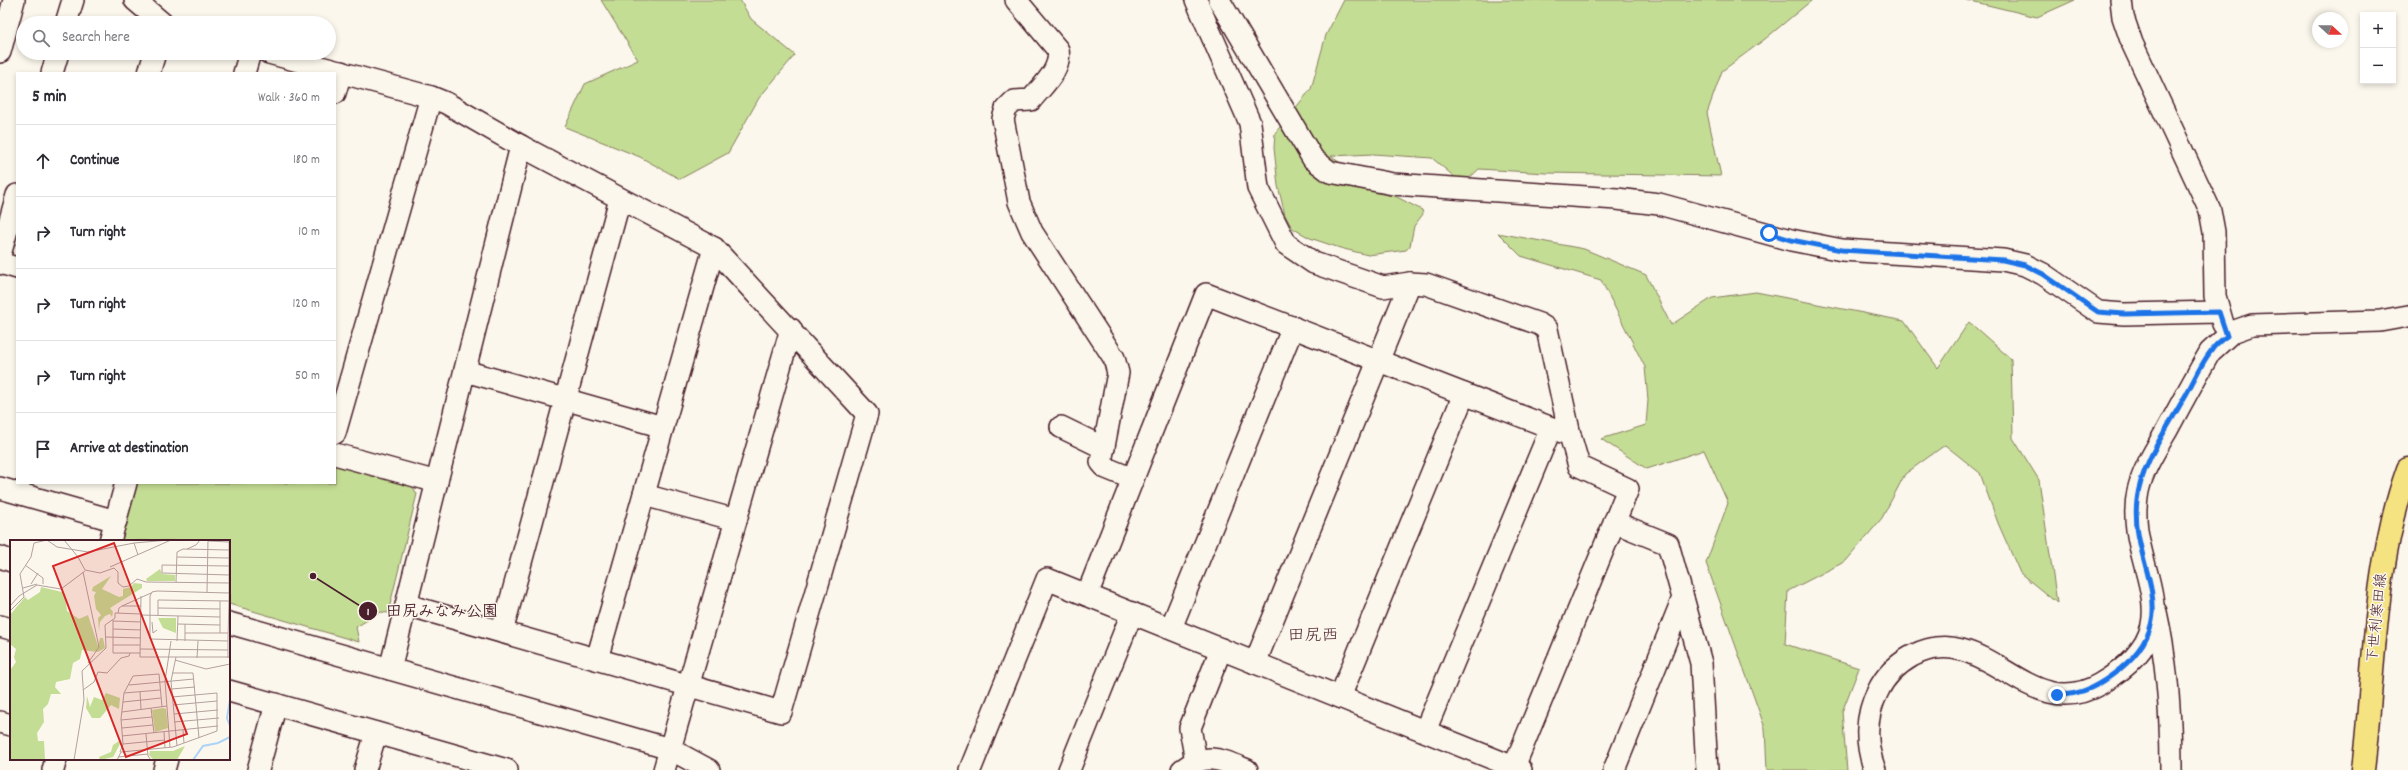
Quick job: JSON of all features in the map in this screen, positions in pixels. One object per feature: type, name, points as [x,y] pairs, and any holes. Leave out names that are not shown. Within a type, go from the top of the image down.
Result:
[{"type":"main road","name":"下世利寒田線","points":[[2363,770],[2382,568],[2393,514],[2408,469]]},
{"type":"street","points":[[0,52],[14,0]]},
{"type":"street","points":[[68,16],[73,0]]},
{"type":"street","points":[[135,0],[154,16]]},
{"type":"street","points":[[1016,0],[1058,50],[1060,59],[1058,66],[1031,100],[1014,101],[1006,109],[1003,119],[1019,202],[1032,232],[1114,358],[1118,373],[1101,462],[1106,468],[1133,479]]},
{"type":"street","points":[[970,770],[1047,579],[1425,731],[1509,767],[1628,489],[1579,466],[1561,432],[1547,329],[1539,324],[1426,284],[1410,282],[1383,287],[1314,263],[1286,244],[1258,188],[1250,123],[1196,0]]},
{"type":"street","points":[[1218,0],[1313,159],[1330,172],[1393,184],[1610,198],[1659,204],[1791,240],[1842,250],[2003,260],[2025,265],[2043,274],[2090,308],[2108,314],[2219,312]]},
{"type":"street","points":[[2122,0],[2123,17],[2132,43],[2210,210],[2214,232],[2215,296],[2227,336]]},
{"type":"street","points":[[52,72],[56,60]]},
{"type":"street","points":[[149,72],[153,60]]},
{"type":"street","points":[[244,72],[248,60]]},
{"type":"street","points":[[296,60],[431,97],[446,103],[521,146],[714,248],[791,329],[868,414],[781,712],[407,605]]},
{"type":"street","points":[[336,90],[341,72]]},
{"type":"street","points":[[336,430],[431,97]]},
{"type":"street","points":[[390,669],[521,146]]},
{"type":"street","points":[[0,254],[16,198]]},
{"type":"street","points":[[502,632],[620,198]]},
{"type":"street","points":[[597,660],[714,248]]},
{"type":"street","points":[[0,263],[16,268]]},
{"type":"street","points":[[1256,663],[1410,282]]},
{"type":"street","points":[[1087,595],[1206,294],[1561,432]]},
{"type":"street","points":[[2171,770],[2168,678],[2164,645],[2137,523],[2139,489],[2155,452],[2210,352],[2227,336],[2242,328],[2261,323],[2380,321],[2408,316]]},
{"type":"street","points":[[1171,628],[1293,328]]},
{"type":"street","points":[[664,770],[791,329]]},
{"type":"street","points":[[465,371],[663,427]]},
{"type":"street","points":[[1340,697],[1464,394]]},
{"type":"street","points":[[1061,427],[1104,448]]},
{"type":"street","points":[[1425,731],[1561,432]]},
{"type":"street","points":[[336,454],[437,482]]},
{"type":"street","points":[[110,540],[126,484]]},
{"type":"street","points":[[0,488],[32,490],[116,521]]},
{"type":"street","points":[[644,495],[736,520]]},
{"type":"street","points":[[1614,522],[1668,544],[1701,663],[1707,770]]},
{"type":"street","points":[[0,557],[10,560]]},
{"type":"street","points":[[1614,770],[1683,598]]},
{"type":"street","points":[[1875,770],[1868,749],[1867,733],[1872,702],[1885,679],[1904,661],[1930,649],[1942,648],[1966,651],[1986,659],[2039,691],[2057,695],[2074,694],[2101,684],[2128,662],[2142,647],[2152,624],[2153,598]]},
{"type":"street","points":[[1069,770],[1132,613]]},
{"type":"street","points":[[230,623],[670,749],[709,770]]},
{"type":"street","points":[[0,626],[10,629]]},
{"type":"street","points":[[1221,649],[1190,728],[1189,765],[1218,759],[1247,770]]},
{"type":"street","points":[[230,691],[376,733],[470,765],[507,770]]},
{"type":"street","points":[[258,770],[276,704]]},
{"type":"street","points":[[0,722],[10,726]]},
{"type":"street","points":[[365,770],[376,733]]},
{"type":"street","points":[[53,770],[56,760]]},
{"type":"street","points":[[164,770],[167,760]]},
{"type":"green space","points":[[601,0],[740,0],[751,19],[795,55],[759,98],[728,153],[680,179],[640,157],[565,127],[585,84],[638,60]]},
{"type":"green space","points":[[1344,0],[1812,0],[1765,39],[1722,71],[1707,113],[1721,176],[1546,173],[1479,169],[1463,184],[1432,158],[1373,154],[1331,156],[1344,166],[1354,178],[1377,193],[1395,196],[1422,210],[1423,214],[1414,226],[1410,246],[1406,250],[1368,255],[1310,238],[1292,228],[1285,215],[1278,186],[1274,148],[1275,133],[1311,89],[1326,35]]},
{"type":"green space","points":[[1967,0],[2075,0],[2037,17]]},
{"type":"green space","points":[[1498,233],[1584,249],[1646,275],[1671,325],[1712,298],[1756,292],[1904,321],[1938,368],[1969,322],[2011,359],[2013,438],[2039,480],[2057,603],[2020,573],[1998,523],[1980,473],[1945,445],[1905,474],[1882,518],[1846,561],[1788,591],[1785,644],[1859,668],[1842,712],[1847,770],[1767,770],[1765,728],[1706,563],[1728,503],[1704,450],[1647,469],[1601,439],[1646,425],[1648,400],[1645,367],[1601,280],[1521,256]]},
{"type":"green space","points":[[336,461],[411,484],[417,494],[388,613],[381,612],[356,627],[359,642],[230,604],[230,540],[120,540],[136,484],[336,484]]},
{"type":"place","name":"田尻みなみ公園","points":[[313,576]]},
{"type":"district","name":"田尻西","points":[[1313,637]]},
{"type":"route","points":[[1769,233],[1791,240],[1842,250],[2003,260],[2025,265],[2060,285],[2090,308],[2098,312],[2108,314],[2219,312],[2227,336],[2210,352],[2155,452],[2139,489],[2136,512],[2138,535],[2151,586],[2154,608],[2150,631],[2142,647],[2135,655],[2101,684],[2074,694],[2057,695]]}]
